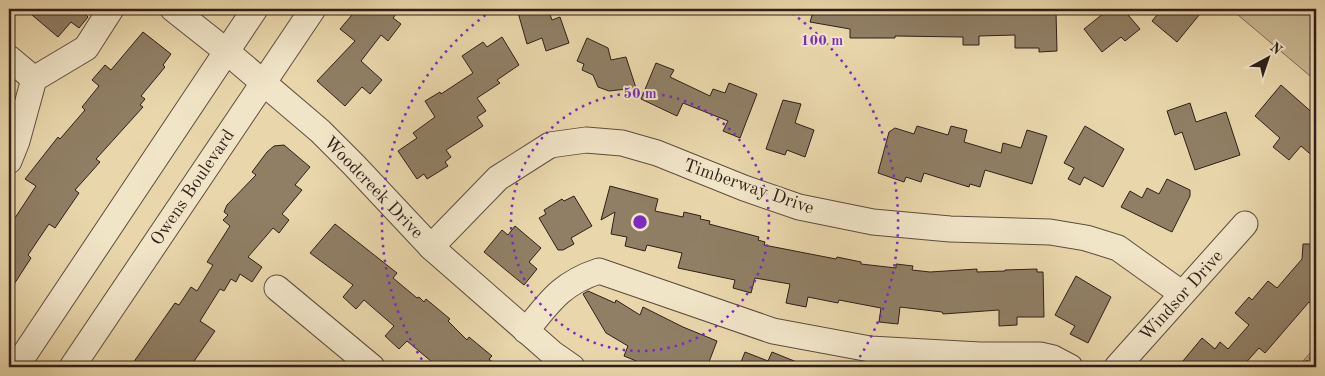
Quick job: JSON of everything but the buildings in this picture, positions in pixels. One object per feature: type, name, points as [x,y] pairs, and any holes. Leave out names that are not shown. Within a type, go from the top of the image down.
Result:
[{"type":"street","points":[[9,160],[18,141],[34,79],[86,48],[112,9]]},
{"type":"street","name":"Woodcreek Drive","points":[[173,9],[264,82],[354,165],[431,247],[526,331],[572,367]]},
{"type":"street","points":[[16,367],[255,9]]},
{"type":"street","name":"Owens Boulevard","points":[[72,367],[313,9]]},
{"type":"street","points":[[9,58],[34,79]]},
{"type":"street","name":"Timberway Drive","points":[[431,247],[498,178],[550,144],[586,140],[622,143],[657,154],[799,207],[872,222],[950,229],[1050,232],[1086,238],[1118,248],[1181,294]]},
{"type":"street","name":"Windsor Drive","points":[[1117,367],[1245,224]]},
{"type":"street","points":[[526,331],[554,296],[577,278],[599,270],[773,331],[870,349],[953,361],[1040,355],[1053,358],[1070,367]]},
{"type":"street","points":[[277,288],[372,367]]},
{"type":"path","points":[[1303,367],[1316,351]]},
{"type":"shaded area","points":[[1231,9],[1316,9],[1316,81]]},
{"type":"shaded area","points":[[1316,346],[1316,367],[1298,367]]}]
